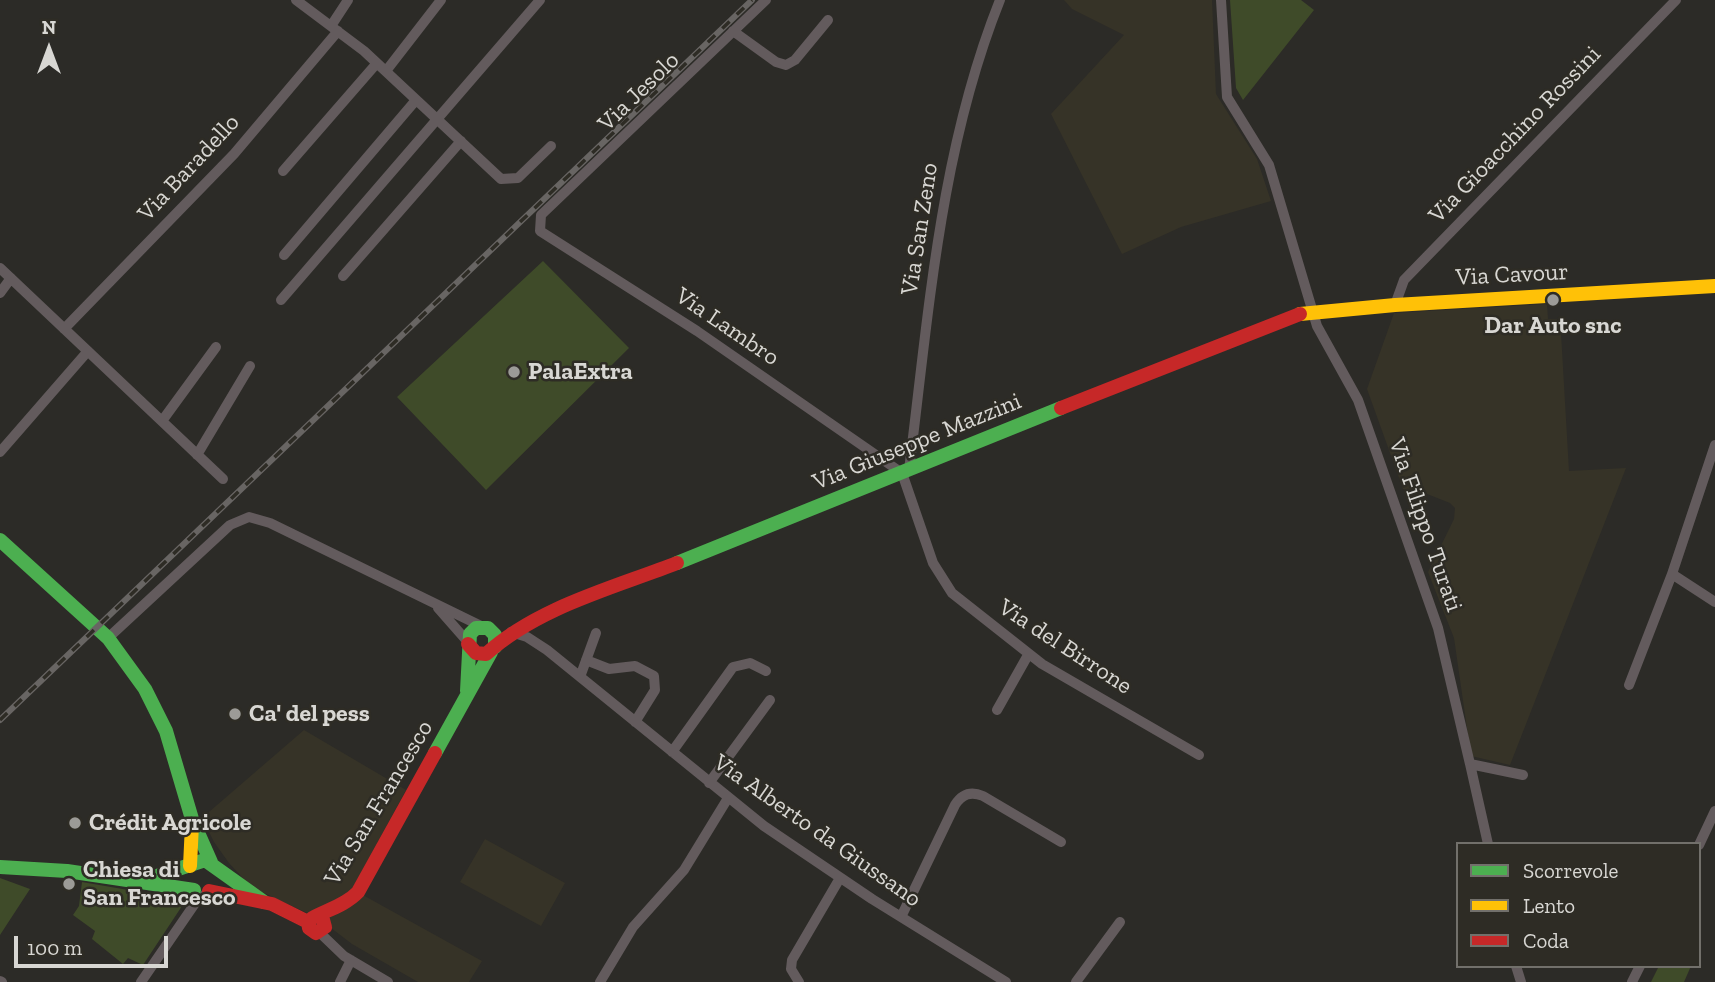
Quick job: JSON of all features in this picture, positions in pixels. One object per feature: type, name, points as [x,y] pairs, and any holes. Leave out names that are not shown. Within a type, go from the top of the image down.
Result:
[{"type":"street","points":[[296,0],[377,63],[497,176],[508,181],[518,178],[551,146]]},
{"type":"street","name":"Via Baradello","points":[[64,329],[234,154],[335,29],[348,0]]},
{"type":"street","points":[[386,71],[441,0]]},
{"type":"street","points":[[281,300],[439,121],[540,0]]},
{"type":"street","name":"Via Jesolo","points":[[541,215],[766,0]]},
{"type":"street","name":"Via San Zeno","points":[[906,472],[948,179],[965,98],[1000,0]]},
{"type":"street","name":"Via Filippo Turati","points":[[1221,0],[1227,97],[1272,174],[1322,339],[1359,400],[1425,588],[1447,658],[1488,842]]},
{"type":"street","name":"Via Gioacchino Rossini","points":[[1395,305],[1404,280],[1675,0]]},
{"type":"street","points":[[733,31],[776,62],[786,65],[795,60],[828,20]]},
{"type":"street","points":[[283,171],[377,63]]},
{"type":"street","points":[[284,256],[416,100]]},
{"type":"street","points":[[343,276],[461,142]]},
{"type":"street","name":"Via Lambro","points":[[541,215],[538,225],[542,233],[688,325],[906,472]]},
{"type":"street","points":[[0,268],[223,479]]},
{"type":"street","points":[[0,293],[10,278]]},
{"type":"street","name":"Via Cavour","points":[[1312,311],[1715,286]]},
{"type":"street","name":"Via Giuseppe Mazzini","points":[[493,650],[511,632],[535,622],[1277,320],[1312,311]]},
{"type":"street","points":[[162,421],[216,347]]},
{"type":"street","points":[[0,452],[88,351]]},
{"type":"street","points":[[197,455],[250,366]]},
{"type":"street","points":[[1629,685],[1672,574],[1715,445]]},
{"type":"street","name":"Via del Birrone","points":[[906,472],[943,583],[956,597],[1028,655],[1199,755]]},
{"type":"street","points":[[108,638],[230,525],[248,517],[270,523],[485,627],[495,635],[493,650],[476,653],[433,603]]},
{"type":"street","points":[[1,543],[108,638],[157,710],[177,764],[192,820],[214,865],[218,879],[202,890],[141,982]]},
{"type":"street","points":[[1672,574],[1715,602]]},
{"type":"street","name":"Via Giuseppe Mazzini","points":[[485,627],[535,622]]},
{"type":"street","name":"Via Alberto da Giussano","points":[[535,622],[539,641],[547,650]]},
{"type":"street","points":[[468,642],[472,630],[485,627]]},
{"type":"street","name":"Via Alberto da Giussano","points":[[511,632],[531,639],[547,650],[727,798],[840,878],[1006,982]]},
{"type":"street","points":[[580,677],[596,633]]},
{"type":"street","name":"Via San Francesco","points":[[465,703],[470,673],[468,642]]},
{"type":"street","name":"Via San Francesco","points":[[314,927],[315,915],[323,916],[341,908],[358,892],[493,650]]},
{"type":"street","points":[[997,710],[1028,655]]},
{"type":"street","points":[[586,660],[609,669],[632,665],[654,676],[655,690],[635,722]]},
{"type":"street","points":[[672,752],[733,667],[750,663],[766,671]]},
{"type":"street","points":[[709,783],[770,700]]},
{"type":"street","points":[[1470,764],[1523,775]]},
{"type":"street","points":[[901,917],[955,805],[963,796],[972,793],[983,796],[1061,842]]},
{"type":"street","points":[[600,982],[633,927],[691,861],[727,798]]},
{"type":"street","points":[[1700,842],[1715,811]]},
{"type":"street","points":[[192,820],[190,864],[186,877],[202,890]]},
{"type":"street","points":[[131,882],[158,878],[200,860],[214,865],[236,886],[314,927],[351,960],[388,982]]},
{"type":"street","points":[[0,867],[67,871],[202,890],[264,902]]},
{"type":"street","points":[[799,982],[791,970],[792,960],[840,878]]},
{"type":"street","points":[[1076,982],[1119,922]]},
{"type":"street","points":[[340,982],[351,960]]},
{"type":"shaded area","points":[[1064,0],[1212,0],[1216,94],[1257,159],[1271,201],[1181,227],[1122,254],[1051,114],[1124,35],[1072,9]]},
{"type":"shaded area","points":[[1547,304],[1548,319],[1557,319],[1561,333],[1569,471],[1626,468],[1510,765],[1471,756],[1454,638],[1428,572],[1454,519],[1455,508],[1450,503],[1427,494],[1403,489],[1367,389],[1394,313]]},
{"type":"shaded area","points":[[304,730],[406,790],[352,889],[482,961],[469,982],[418,982],[352,944],[318,918],[251,887],[214,842],[202,818]]},
{"type":"shaded area","points":[[485,839],[565,883],[541,926],[460,882]]},
{"type":"green space","points":[[1230,0],[1301,0],[1314,10],[1243,100],[1236,88]]},
{"type":"green space","name":"PalaExtra","points":[[543,261],[629,348],[486,490],[397,397]]},
{"type":"green space","points":[[0,878],[30,889],[0,935]]},
{"type":"green space","points":[[82,882],[186,900],[143,965],[128,958],[123,964],[92,939],[95,931],[73,915],[79,906]]},
{"type":"green space","points":[[1658,968],[1690,968],[1684,982],[1651,982]]},
{"type":"railway","points":[[0,720],[752,0]]},
{"type":"traffic: fast","points":[[677,563],[1061,408]]},
{"type":"traffic: fast","points":[[0,540],[108,638],[145,689],[166,731],[192,819],[211,862]]},
{"type":"traffic: fast","points":[[467,691],[470,634],[476,628],[488,628],[495,635],[495,647]]},
{"type":"traffic: fast","points":[[435,753],[491,652]]},
{"type":"traffic: fast","points":[[145,880],[205,860],[264,902]]},
{"type":"traffic: fast","points":[[0,867],[67,871],[194,890]]},
{"type":"traffic: slow","points":[[1300,314],[1395,305],[1715,286]]},
{"type":"traffic: slow","points":[[190,866],[192,824]]},
{"type":"traffic: jam","points":[[1061,408],[1300,314]]},
{"type":"traffic: jam","points":[[468,644],[476,653],[486,654],[529,623],[552,611],[677,563]]},
{"type":"traffic: jam","points":[[308,922],[344,903],[358,892],[435,753]]},
{"type":"traffic: jam","points":[[209,891],[272,904],[308,922],[309,928],[316,933],[325,927],[322,916]]},
{"type":"place","name":"Dar Auto snc","points":[[1553,300]]},
{"type":"place","name":"PalaExtra","points":[[514,372]]},
{"type":"place","name":"Ca' del pess","points":[[235,714]]},
{"type":"place","name":"Crédit Agricole","points":[[75,823]]},
{"type":"place","name":"Chiesa di San Francesco","points":[[69,884]]}]
